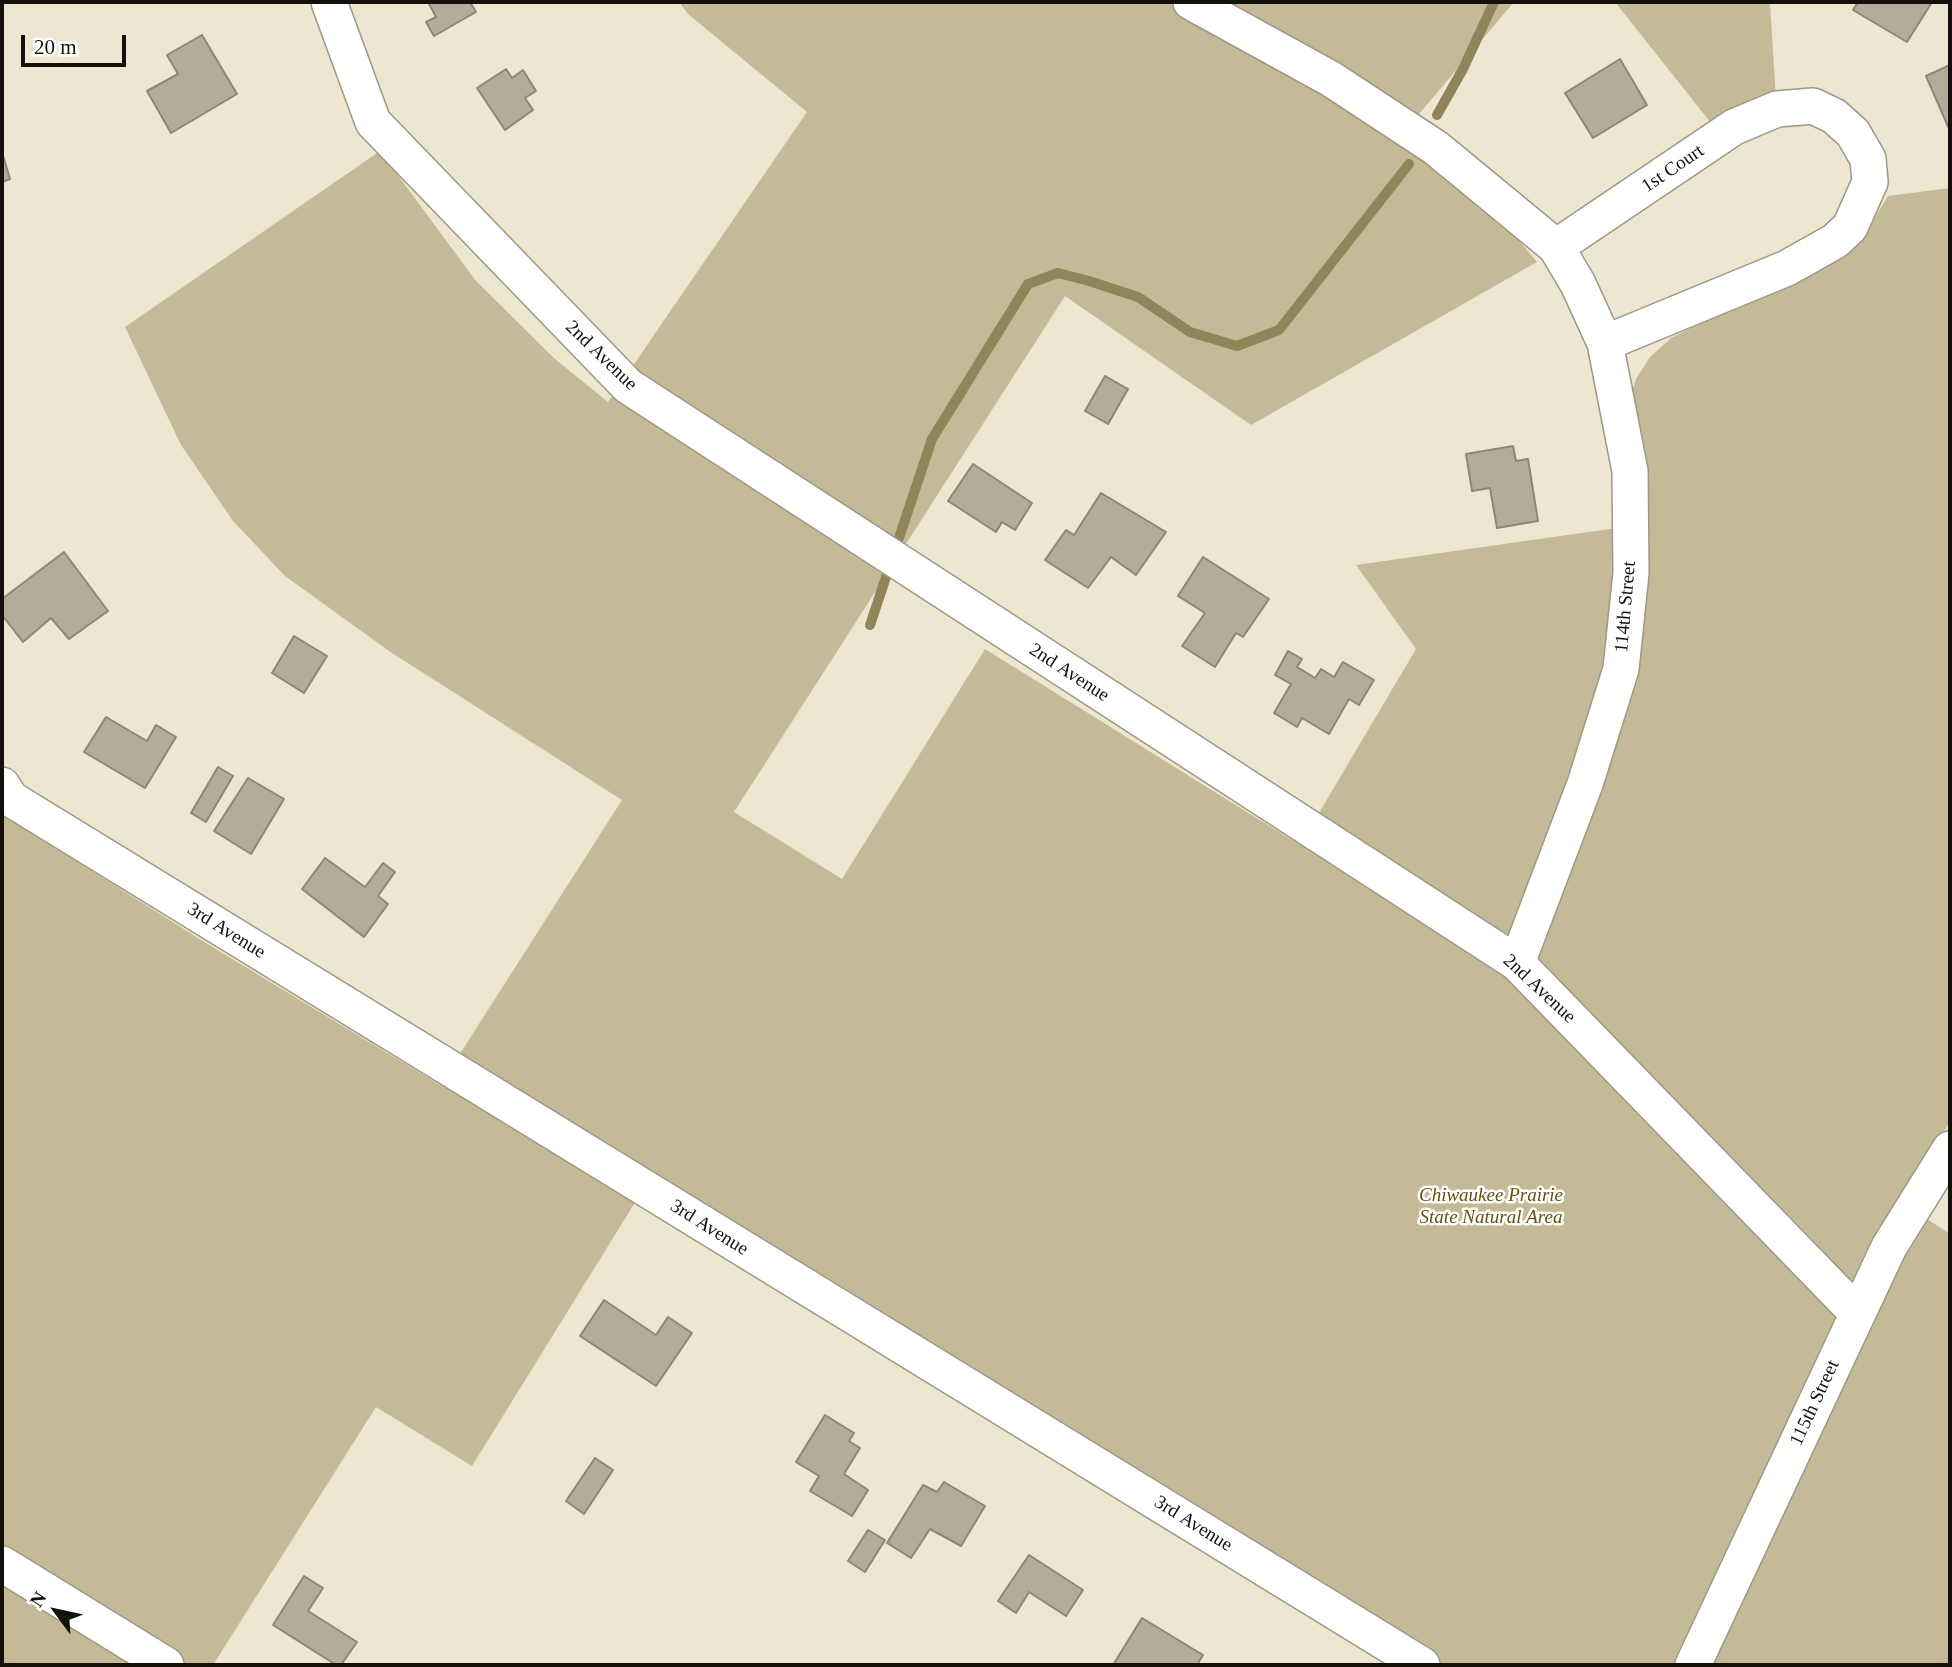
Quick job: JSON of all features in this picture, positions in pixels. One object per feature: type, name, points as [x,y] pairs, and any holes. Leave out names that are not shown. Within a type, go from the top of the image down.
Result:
[{"type":"street","name":"2nd Avenue","points":[[329,2],[373,122],[628,386],[1517,963],[1857,1313]]},
{"type":"street","points":[[1191,2],[1331,79],[1436,148],[1556,247]]},
{"type":"street","name":"1st Court","points":[[1556,247],[1734,127],[1777,109],[1813,106],[1834,116],[1853,133],[1868,159],[1870,183],[1850,227],[1835,241],[1787,268],[1605,343]]},
{"type":"street","name":"114th Street","points":[[1517,963],[1585,783],[1621,669],[1631,573],[1630,471],[1605,343],[1578,284],[1556,247]]},
{"type":"street","name":"3rd Avenue","points":[[2,785],[11,799],[1422,1665]]},
{"type":"street","name":"115th Street","points":[[1693,1665],[1889,1247],[1950,1149]]},
{"type":"street","points":[[2,1564],[166,1665]]},
{"type":"green space","name":"Chiwaukee Prairie State Natural Area","points":[[679,2],[1514,2],[1397,140],[1454,182],[1511,231],[1537,262],[1251,425],[1065,296],[734,812],[842,879],[985,649],[1300,845],[1416,649],[1356,565],[1645,524],[1631,394],[1636,379],[1650,357],[1671,338],[1783,282],[1860,231],[1874,219],[1888,196],[1950,188],[1950,1122],[1898,1200],[1950,1234],[1950,1665],[1393,1665],[1410,1637],[1127,1462],[652,1175],[472,1466],[376,1407],[213,1665],[2,1665],[2,798],[40,834],[87,868],[440,1085],[622,800],[389,651],[285,576],[233,521],[181,445],[125,327],[380,151],[476,281],[555,359],[608,402],[807,112],[688,14]]},
{"type":"green space","points":[[1615,2],[1770,2],[1776,100],[1715,128]]},
{"type":"building","points":[[428,2],[470,2],[476,12],[434,36],[426,22],[436,17]]},
{"type":"building","points":[[1858,2],[1932,2],[1907,42],[1853,10]]},
{"type":"building","points":[[202,35],[237,94],[171,133],[147,91],[178,74],[167,55]]},
{"type":"building","points":[[1620,59],[1647,105],[1593,138],[1565,93]]},
{"type":"building","points":[[1950,65],[1950,131],[1926,76]]},
{"type":"building","points":[[506,69],[512,78],[523,70],[536,91],[525,98],[533,110],[505,130],[477,88]]},
{"type":"building","points":[[2,152],[10,179],[2,182]]},
{"type":"building","points":[[1105,376],[1128,389],[1108,424],[1085,411]]},
{"type":"building","points":[[1513,446],[1516,461],[1528,459],[1538,521],[1497,528],[1490,488],[1472,491],[1466,454]]},
{"type":"building","points":[[973,464],[1032,503],[1015,530],[1002,522],[996,532],[948,501]]},
{"type":"building","points":[[1101,493],[1166,532],[1136,575],[1111,557],[1088,588],[1045,560],[1066,530],[1074,535]]},
{"type":"building","points":[[64,552],[108,611],[69,639],[51,618],[23,642],[2,615],[2,599]]},
{"type":"building","points":[[1203,557],[1269,599],[1243,637],[1236,633],[1215,667],[1182,646],[1205,613],[1178,596]]},
{"type":"building","points":[[294,636],[327,656],[304,693],[272,673]]},
{"type":"building","points":[[1288,651],[1302,659],[1297,667],[1315,678],[1321,669],[1334,677],[1343,662],[1374,680],[1359,705],[1349,699],[1329,734],[1302,718],[1297,727],[1274,713],[1291,684],[1275,675]]},
{"type":"building","points":[[106,717],[147,741],[156,725],[176,737],[145,788],[84,752]]},
{"type":"building","points":[[218,767],[233,776],[206,822],[191,813]]},
{"type":"building","points":[[248,778],[284,799],[251,854],[214,831]]},
{"type":"building","points":[[325,858],[365,887],[383,863],[395,872],[378,896],[388,904],[364,937],[302,889]]},
{"type":"building","points":[[604,1300],[656,1335],[668,1317],[692,1333],[656,1386],[580,1336]]},
{"type":"building","points":[[825,1415],[854,1433],[849,1441],[860,1448],[844,1474],[868,1490],[852,1516],[810,1491],[819,1476],[796,1462]]},
{"type":"building","points":[[595,1458],[613,1470],[584,1514],[566,1501]]},
{"type":"building","points":[[944,1482],[985,1506],[961,1546],[930,1529],[911,1558],[887,1543],[923,1485],[937,1492]]},
{"type":"building","points":[[868,1530],[885,1540],[865,1572],[848,1561]]},
{"type":"building","points":[[1029,1555],[1083,1590],[1066,1616],[1029,1592],[1016,1613],[998,1601]]},
{"type":"building","points":[[304,1576],[323,1588],[308,1611],[357,1642],[341,1665],[336,1665],[273,1625]]},
{"type":"building","points":[[1142,1618],[1203,1655],[1197,1665],[1113,1665]]},
{"type":"waterway","points":[[1437,115],[1463,69],[1494,2]]},
{"type":"waterway","points":[[870,625],[932,439],[1028,284],[1058,273],[1089,281],[1138,297],[1190,332],[1237,346],[1279,330],[1409,164]]}]
